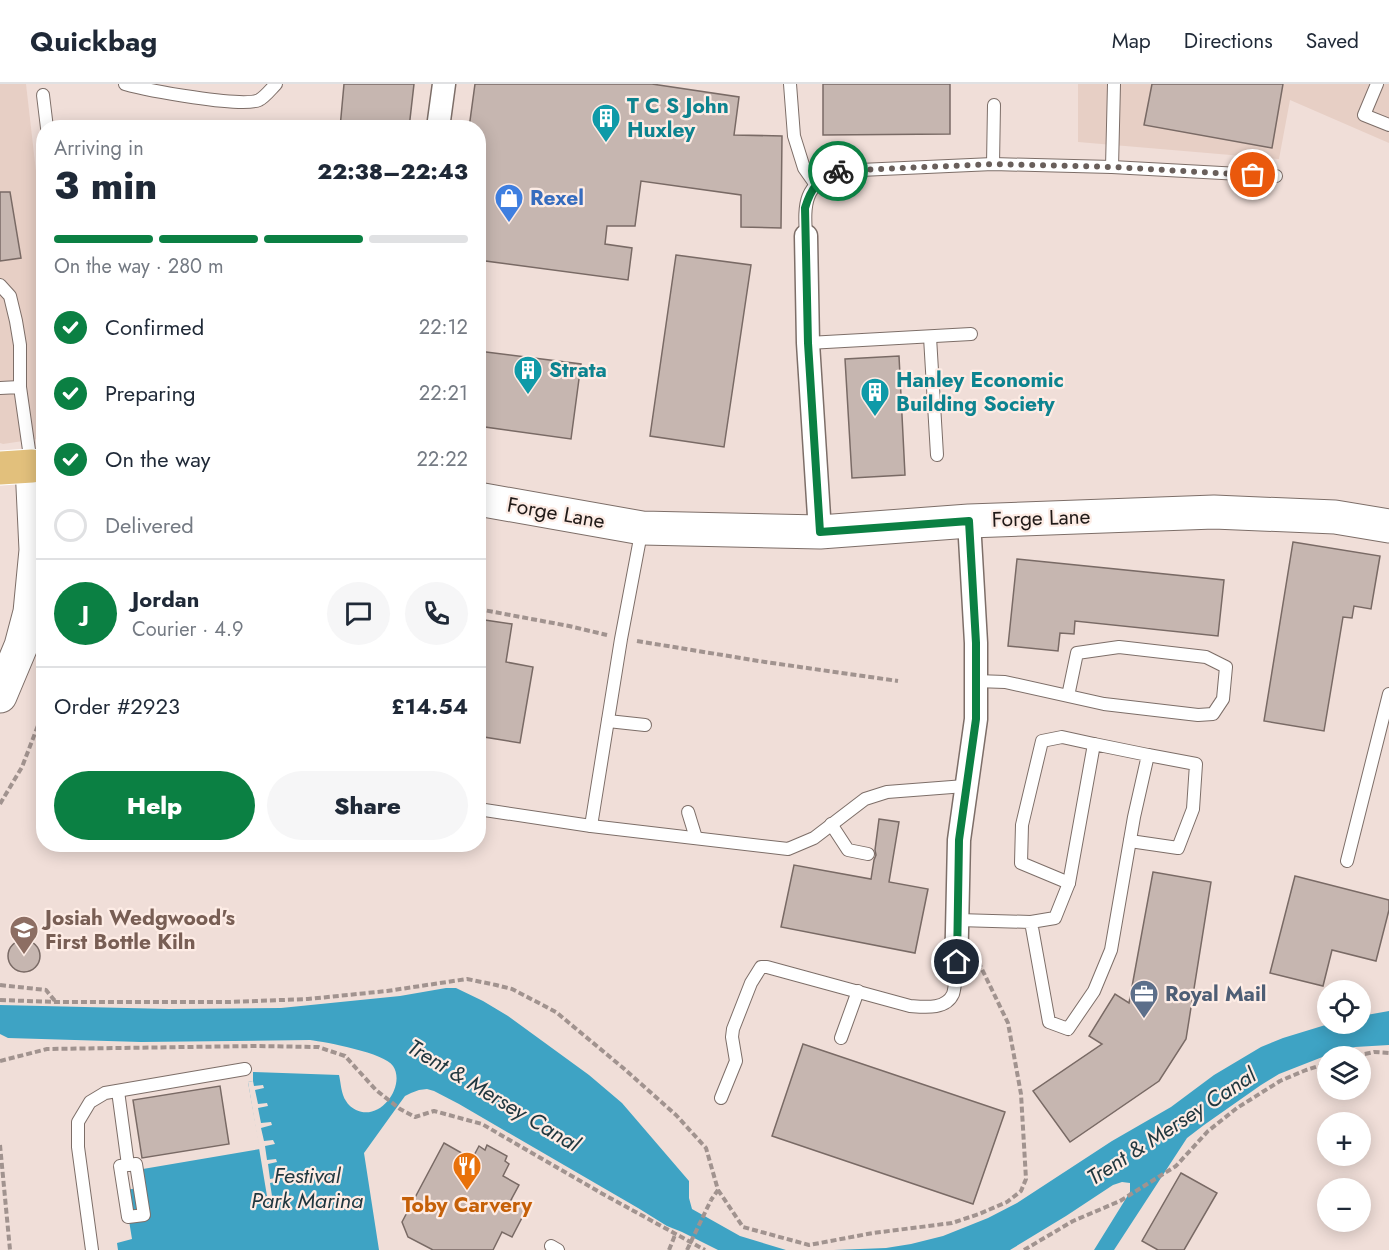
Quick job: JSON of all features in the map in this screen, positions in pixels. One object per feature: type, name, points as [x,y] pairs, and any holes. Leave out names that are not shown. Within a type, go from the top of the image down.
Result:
[{"type":"street","points":[[439,120],[444,84]]},
{"type":"street","points":[[806,236],[808,343],[820,532]]},
{"type":"street","points":[[0,696],[21,645],[30,612],[36,550],[16,466]]},
{"type":"street","name":"Forge Lane","points":[[486,500],[642,528],[820,532],[969,521],[1214,512],[1335,518],[1389,526]]},
{"type":"street","points":[[956,968],[959,840],[976,719],[976,643],[969,521]]},
{"type":"lane","points":[[125,84],[223,101],[248,102],[260,100],[276,84]]},
{"type":"lane","points":[[790,84],[794,136],[804,168],[816,185]]},
{"type":"lane","points":[[1112,167],[1114,84]]},
{"type":"lane","points":[[1377,84],[1364,115],[1389,125]]},
{"type":"lane","points":[[43,95],[46,120]]},
{"type":"lane","points":[[993,164],[994,105]]},
{"type":"lane","points":[[806,236],[805,208],[809,195],[825,177],[838,171],[993,164],[1112,167],[1276,176]]},
{"type":"lane","points":[[0,285],[10,296],[20,345],[16,466]]},
{"type":"lane","points":[[808,343],[971,334]]},
{"type":"lane","points":[[930,337],[937,455]]},
{"type":"lane","points":[[0,388],[20,387]]},
{"type":"lane","points":[[591,826],[621,639],[642,528]]},
{"type":"lane","points":[[976,681],[1005,682],[1068,696],[1104,704],[1197,715],[1214,714],[1223,699],[1226,667],[1206,657],[1119,647],[1077,653],[1068,696]]},
{"type":"lane","points":[[1347,861],[1389,694]]},
{"type":"lane","points":[[608,721],[645,725]]},
{"type":"lane","points":[[1069,883],[1021,863],[1022,825],[1042,741],[1062,737],[1196,764],[1193,809],[1178,848],[1130,841]]},
{"type":"lane","points":[[957,920],[1031,922],[1055,918],[1069,883],[1094,744]]},
{"type":"lane","points":[[1031,922],[1049,1022],[1068,1029],[1094,991],[1111,950],[1148,755]]},
{"type":"lane","points":[[486,810],[591,826],[788,849],[814,838],[865,799],[887,792],[965,786]]},
{"type":"lane","points":[[688,812],[696,838]]},
{"type":"lane","points":[[831,824],[848,850],[868,854]]},
{"type":"lane","points":[[721,1098],[736,1061],[733,1029],[751,983],[761,967],[910,1006],[930,1008],[947,1002],[953,994],[956,968]]},
{"type":"lane","points":[[841,1038],[858,991]]},
{"type":"lane","points":[[92,1250],[78,1147],[78,1122],[90,1102],[105,1093],[118,1090],[245,1069]]},
{"type":"lane","points":[[118,1090],[128,1165]]},
{"type":"path","points":[[486,610],[569,626],[621,639],[898,681]]},
{"type":"path","points":[[0,804],[22,767],[36,731]]},
{"type":"path","points":[[0,1000],[230,1002],[308,999],[387,991],[467,979],[496,985],[512,990],[556,1012],[676,1115],[706,1148],[718,1190],[743,1227],[809,1245],[873,1233],[952,1223],[1007,1202],[1021,1191],[1026,1179],[1021,1094],[1008,1023],[978,961],[956,968]]},
{"type":"path","points":[[0,985],[46,990],[56,1002]]},
{"type":"path","points":[[0,1061],[47,1049],[318,1047],[345,1056],[384,1097],[415,1117],[434,1111],[482,1124],[705,1250]]},
{"type":"path","points":[[1371,1053],[1389,1053]]},
{"type":"path","points":[[1024,1250],[1073,1221],[1120,1201],[1176,1166],[1208,1131],[1237,1108],[1280,1081],[1317,1066]]},
{"type":"path","points":[[0,1145],[10,1250]]},
{"type":"path","points":[[687,1250],[718,1190]]},
{"type":"path","points":[[669,1250],[675,1234]]},
{"type":"shaded area","points":[[0,84],[26,84],[36,171],[36,439],[0,443]]},
{"type":"shaded area","points":[[1078,84],[1389,84],[1389,143],[1290,100],[1279,159],[1078,142]]},
{"type":"water","points":[[456,988],[508,1016],[589,1075],[622,1103],[689,1181],[689,1198],[692,1209],[740,1236],[786,1250],[718,1250],[667,1226],[459,1104],[427,1089],[405,1096],[364,1153],[379,1250],[118,1250],[117,1243],[132,1239],[124,1190],[140,1188],[137,1170],[260,1149],[248,1082],[253,1081],[253,1072],[339,1075],[344,1098],[350,1106],[365,1112],[374,1111],[389,1100],[396,1083],[393,1066],[388,1061],[367,1053],[310,1040],[141,1042],[8,1038],[0,1034],[0,1005],[169,1009],[281,1008],[400,996]]},
{"type":"water","name":"Trent & Mersey Canal","points":[[1389,1011],[1389,1045],[1317,1046],[1317,1059],[1279,1074],[1204,1125],[1187,1138],[1114,1250],[1094,1250],[1130,1192],[1130,1183],[1122,1182],[1113,1185],[1010,1250],[834,1250],[886,1248],[911,1244],[943,1236],[988,1218],[1017,1203],[1112,1141],[1171,1107],[1214,1075],[1261,1047],[1317,1028],[1317,1034],[1371,1034],[1371,1014]]},
{"type":"pier","points":[[253,1081],[254,1086],[263,1085],[264,1088],[255,1090],[258,1104],[267,1103],[268,1106],[258,1108],[261,1123],[271,1122],[272,1125],[261,1128],[264,1141],[273,1140],[275,1144],[265,1146],[267,1160],[276,1159],[277,1162],[268,1164],[270,1179],[280,1177],[280,1181],[270,1183],[272,1196],[281,1196],[282,1201],[268,1202],[248,1082]]},
{"type":"building","points":[[344,84],[414,84],[410,120],[341,120]]},
{"type":"building","points":[[475,84],[652,84],[739,97],[734,135],[782,136],[781,228],[741,227],[741,195],[641,181],[635,226],[607,226],[605,244],[632,248],[628,280],[486,261],[486,120],[470,120]]},
{"type":"building","points":[[823,84],[950,84],[950,134],[823,135]]},
{"type":"building","points":[[1152,84],[1283,84],[1272,148],[1144,125]]},
{"type":"building","points":[[0,192],[10,192],[21,258],[0,261]]},
{"type":"building","points":[[676,255],[751,265],[724,447],[650,436]]},
{"type":"building","name":"Strata","points":[[486,352],[581,364],[571,439],[486,427]]},
{"type":"building","name":"Hanley Economic Building Society","points":[[899,356],[905,475],[852,478],[845,359]]},
{"type":"building","points":[[1293,542],[1380,556],[1371,609],[1354,606],[1352,618],[1343,617],[1324,731],[1264,721]]},
{"type":"building","points":[[1017,559],[1224,580],[1218,636],[1075,621],[1074,634],[1060,633],[1058,651],[1008,646]]},
{"type":"building","points":[[486,620],[512,624],[506,662],[533,667],[520,743],[486,737]]},
{"type":"building","points":[[879,819],[899,822],[889,882],[928,889],[915,953],[781,927],[794,865],[871,879]]},
{"type":"building","name":"Royal Mail","points":[[1153,872],[1211,882],[1186,1039],[1159,1081],[1070,1142],[1033,1091],[1102,1044],[1089,1036],[1115,994],[1129,1003]]},
{"type":"building","points":[[1295,876],[1389,900],[1389,910],[1376,961],[1332,950],[1324,980],[1317,980],[1317,985],[1270,973]]},
{"type":"building","name":"Josiah Wedgwood's First Bottle Kiln","points":[[24,940],[35,945],[40,956],[35,967],[24,972],[13,967],[8,956],[13,945]]},
{"type":"building","points":[[803,1044],[1005,1112],[973,1204],[772,1136]]},
{"type":"building","points":[[220,1086],[229,1144],[142,1158],[133,1100]]},
{"type":"building","name":"Toby Carvery","points":[[444,1143],[472,1159],[479,1146],[485,1150],[487,1145],[507,1156],[505,1161],[509,1164],[503,1176],[519,1185],[511,1200],[527,1208],[512,1237],[502,1232],[493,1250],[433,1250],[408,1237],[402,1222]]},
{"type":"building","points":[[1181,1173],[1217,1193],[1184,1250],[1158,1250],[1142,1241]]},
{"type":"way so far","points":[[838,171],[993,164],[1112,167],[1253,175]]},
{"type":"place","name":"T C S John Huxley","points":[[606,144]]},
{"type":"place","name":"Rexel","points":[[509,224]]},
{"type":"place","name":"Strata","points":[[528,396]]},
{"type":"place","name":"Hanley Economic Building Society","points":[[875,418]]},
{"type":"place","name":"Josiah Wedgwood's First Bottle Kiln","points":[[24,956]]},
{"type":"place","name":"Royal Mail","points":[[1144,1020]]},
{"type":"place","name":"Toby Carvery","points":[[467,1192]]},
{"type":"route","points":[[838,171],[825,177],[816,185],[809,195],[805,208],[808,343],[820,532],[969,521],[976,643],[976,719],[959,840],[957,962]]},
{"type":"water label","name":"Festival Park Marina","points":[[307,1188]]}]
